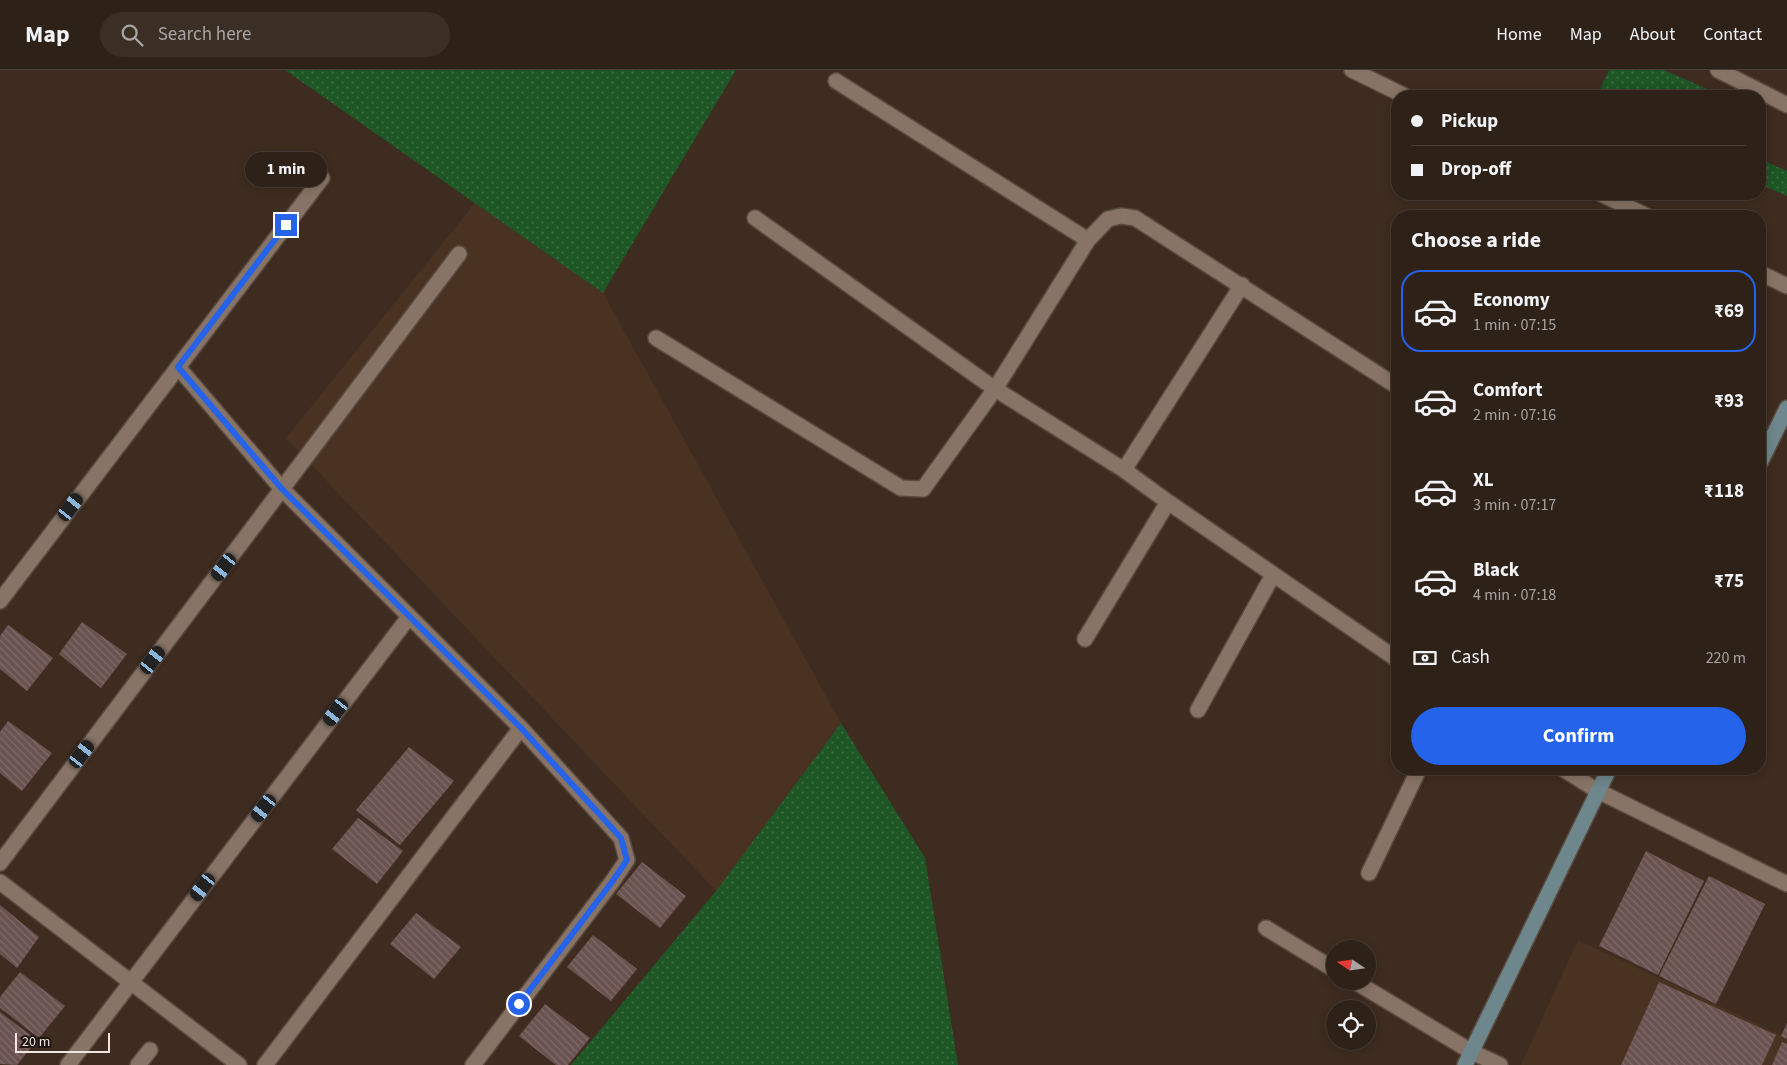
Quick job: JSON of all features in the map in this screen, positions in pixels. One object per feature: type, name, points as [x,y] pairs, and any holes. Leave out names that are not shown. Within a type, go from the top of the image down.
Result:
[{"type":"street","points":[[1352,70],[1393,90]]},
{"type":"street","points":[[1718,70],[1757,90]]},
{"type":"street","points":[[836,81],[1088,240]]},
{"type":"street","points":[[1766,94],[1787,105]]},
{"type":"street","points":[[0,601],[322,178]]},
{"type":"street","points":[[1613,200],[1634,210]]},
{"type":"street","points":[[656,338],[901,488],[923,489],[995,389],[1088,240],[1108,219],[1121,216],[1135,218],[1391,382]]},
{"type":"street","points":[[755,218],[995,389],[1124,470],[1391,655]]},
{"type":"street","points":[[0,863],[459,254]]},
{"type":"street","points":[[1766,276],[1787,286]]},
{"type":"street","points":[[1124,470],[1242,285]]},
{"type":"street","points":[[178,367],[282,489],[521,728],[621,838],[627,860],[473,1065]]},
{"type":"street","points":[[1766,450],[1787,408]]},
{"type":"street","points":[[1085,639],[1168,502]]},
{"type":"street","points":[[1198,710],[1273,575]]},
{"type":"street","points":[[68,1065],[409,617]]},
{"type":"street","points":[[264,1065],[521,728]]},
{"type":"street","points":[[1369,874],[1417,775]]},
{"type":"street","points":[[1572,775],[1598,792],[1787,884]]},
{"type":"street","points":[[1469,1058],[1606,775]]},
{"type":"street","points":[[0,882],[239,1065]]},
{"type":"street","points":[[1266,928],[1326,965]]},
{"type":"street","points":[[1367,990],[1469,1058],[1500,1065]]},
{"type":"street","points":[[138,1065],[150,1050]]},
{"type":"shaded area","points":[[475,203],[603,293],[841,723],[716,891],[286,438]]},
{"type":"shaded area","points":[[1578,940],[1787,1038],[1787,1065],[1521,1065]]},
{"type":"green space","points":[[285,70],[736,70],[603,293]]},
{"type":"green space","points":[[1609,70],[1664,70],[1709,90],[1600,90]]},
{"type":"green space","points":[[1766,162],[1787,171],[1787,196],[1766,187]]},
{"type":"green space","points":[[841,723],[925,858],[958,1065],[571,1065],[716,891]]},
{"type":"building","points":[[82,622],[127,654],[101,688],[59,654]]},
{"type":"building","points":[[8,625],[53,658],[27,691],[0,669],[0,636]]},
{"type":"building","points":[[8,721],[52,753],[22,791],[0,773],[0,732]]},
{"type":"building","points":[[409,747],[454,781],[400,845],[356,810]]},
{"type":"building","points":[[358,818],[403,851],[377,884],[332,849]]},
{"type":"building","points":[[1646,851],[1704,881],[1658,975],[1599,946]]},
{"type":"building","points":[[642,862],[686,896],[660,928],[616,894]]},
{"type":"building","points":[[1709,876],[1765,904],[1716,1004],[1659,976]]},
{"type":"building","points":[[0,905],[39,937],[17,968],[0,954]]},
{"type":"building","points":[[416,913],[461,947],[434,979],[390,944]]},
{"type":"building","points":[[593,935],[637,969],[611,1001],[567,967]]},
{"type":"building","points":[[20,972],[65,1006],[39,1038],[0,1008],[0,997]]},
{"type":"building","points":[[1659,982],[1776,1035],[1762,1065],[1621,1065]]},
{"type":"building","points":[[545,1004],[590,1038],[568,1065],[556,1065],[519,1036]]},
{"type":"building","points":[[0,1012],[37,1040],[17,1065],[0,1064]]},
{"type":"building","points":[[1787,1023],[1787,1039],[1781,1036]]},
{"type":"building","points":[[1782,1042],[1787,1044],[1787,1065],[1772,1065]]},
{"type":"route","points":[[286,225],[178,367],[282,489],[521,728],[621,838],[627,860],[519,1004]]}]
